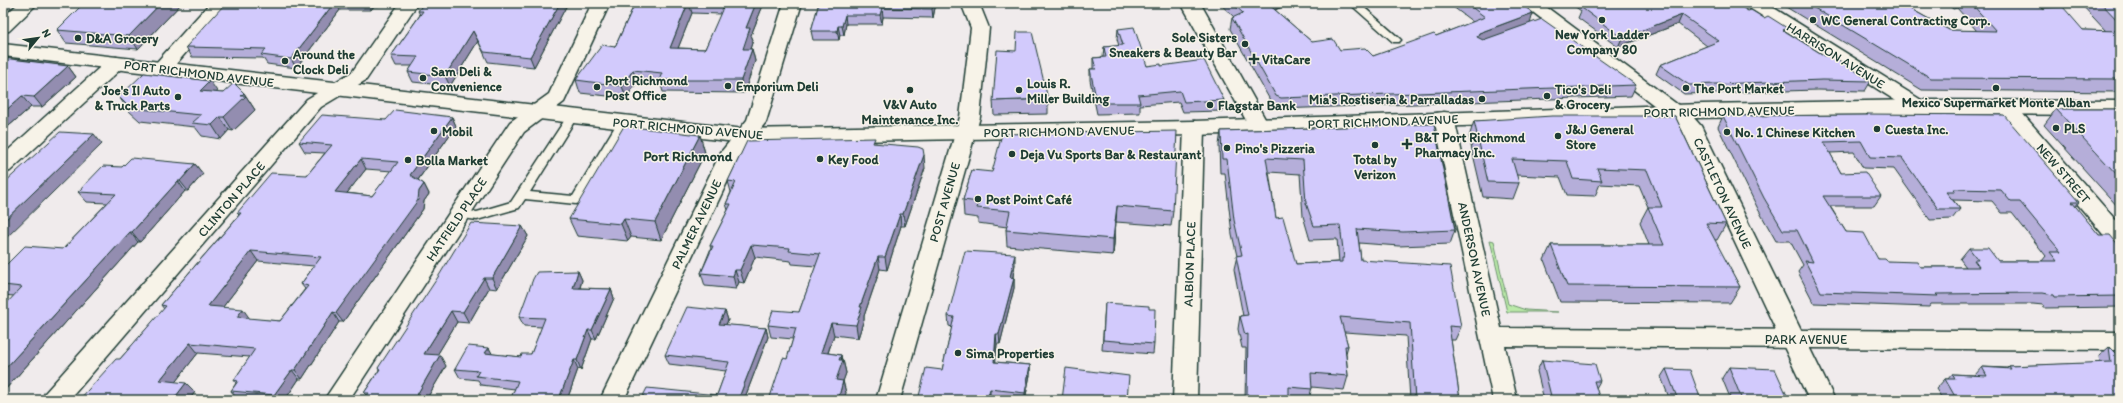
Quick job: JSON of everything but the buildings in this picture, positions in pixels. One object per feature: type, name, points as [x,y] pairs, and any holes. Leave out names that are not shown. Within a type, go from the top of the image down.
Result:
[{"type":"street","points":[[3,27],[29,3]]},
{"type":"street","points":[[162,68],[220,3]]},
{"type":"street","name":"CLINTON PLACE","points":[[54,400],[314,103],[359,76],[409,3]]},
{"type":"street","name":"HATFIELD PLACE","points":[[336,400],[518,127],[557,98],[601,3]]},
{"type":"street","name":"PALMER AVENUE","points":[[612,400],[731,152],[756,122],[793,3]]},
{"type":"street","name":"POST AVENUE","points":[[888,400],[970,116],[980,28],[970,3]]},
{"type":"street","points":[[1190,3],[1259,126]]},
{"type":"street","name":"CASTLETON AVENUE","points":[[1530,3],[1547,22],[1675,112],[1691,126],[1822,400]]},
{"type":"street","name":"HARRISON AVENUE","points":[[1754,3],[1918,107]]},
{"type":"street","name":"PORT RICHMOND AVENUE","points":[[3,50],[744,136],[1194,128],[1444,118],[1918,107],[2008,109],[2120,108]]},
{"type":"street","points":[[3,166],[116,63]]},
{"type":"street","name":"NEW STREET","points":[[2008,109],[2120,238]]},
{"type":"street","name":"ANDERSON AVENUE","points":[[1444,118],[1505,400]]},
{"type":"street","name":"ALBION PLACE","points":[[1185,400],[1194,128]]},
{"type":"street","name":"PARK AVENUE","points":[[1492,337],[2120,341]]},
{"type":"lane","points":[[1354,3],[1396,40]]},
{"type":"lane","points":[[460,214],[477,216],[514,205],[572,117]]},
{"type":"lane","points":[[522,195],[576,200],[623,122]]},
{"type":"green space","points":[[1490,240],[1494,241],[1508,304],[1526,310],[1558,312],[1507,312]]},
{"type":"place","name":"New York Ladder Company 80","points":[[1602,20]]},
{"type":"place","name":"WC General Contracting Corp.","points":[[1813,20]]},
{"type":"place","name":"D&A Grocery","points":[[78,38]]},
{"type":"place","name":"Sole Sisters Sneakers & Beauty Bar","points":[[1245,44]]},
{"type":"place","name":"VitaCare","points":[[1254,59]]},
{"type":"place","name":"Around the Clock Deli","points":[[285,61]]},
{"type":"place","name":"Sam Deli & Convenience","points":[[423,78]]},
{"type":"place","name":"Emporium Deli","points":[[728,86]]},
{"type":"place","name":"Port Richmond Post Office","points":[[597,87]]},
{"type":"place","name":"The Port Market","points":[[1686,88]]},
{"type":"place","name":"Mexico Supermarket Monte Alban","points":[[1996,88]]},
{"type":"place","name":"V&V Auto Maintenance Inc.","points":[[910,90]]},
{"type":"place","name":"Louis R. Miller Building","points":[[1019,90]]},
{"type":"place","name":"Tico's Deli & Grocery","points":[[1547,96]]},
{"type":"place","name":"Joe's II Auto & Truck Parts","points":[[178,97]]},
{"type":"place","name":"Mia's Rostiseria & Parralladas","points":[[1482,99]]},
{"type":"place","name":"Flagstar Bank","points":[[1210,105]]},
{"type":"place","name":"PLS","points":[[2056,128]]},
{"type":"place","name":"Cuesta Inc.","points":[[1877,129]]},
{"type":"place","name":"Mobil","points":[[434,131]]},
{"type":"place","name":"No. 1 Chinese Kitchen","points":[[1727,132]]},
{"type":"place","name":"J&J General Store","points":[[1558,136]]},
{"type":"place","name":"B&T Port Richmond Pharmacy Inc.","points":[[1407,144]]},
{"type":"place","name":"Total by Verizon","points":[[1375,145]]},
{"type":"place","name":"Pino's Pizzeria","points":[[1227,148]]},
{"type":"place","name":"Deja Vu Sports Bar & Restaurant","points":[[1012,154]]},
{"type":"place","name":"Key Food","points":[[820,159]]},
{"type":"place","name":"Bolla Market","points":[[408,160]]},
{"type":"place","name":"Post Point Café","points":[[978,199]]},
{"type":"place","name":"Sima Properties","points":[[958,353]]},
{"type":"district","name":"Port Richmond","points":[[688,156]]}]
